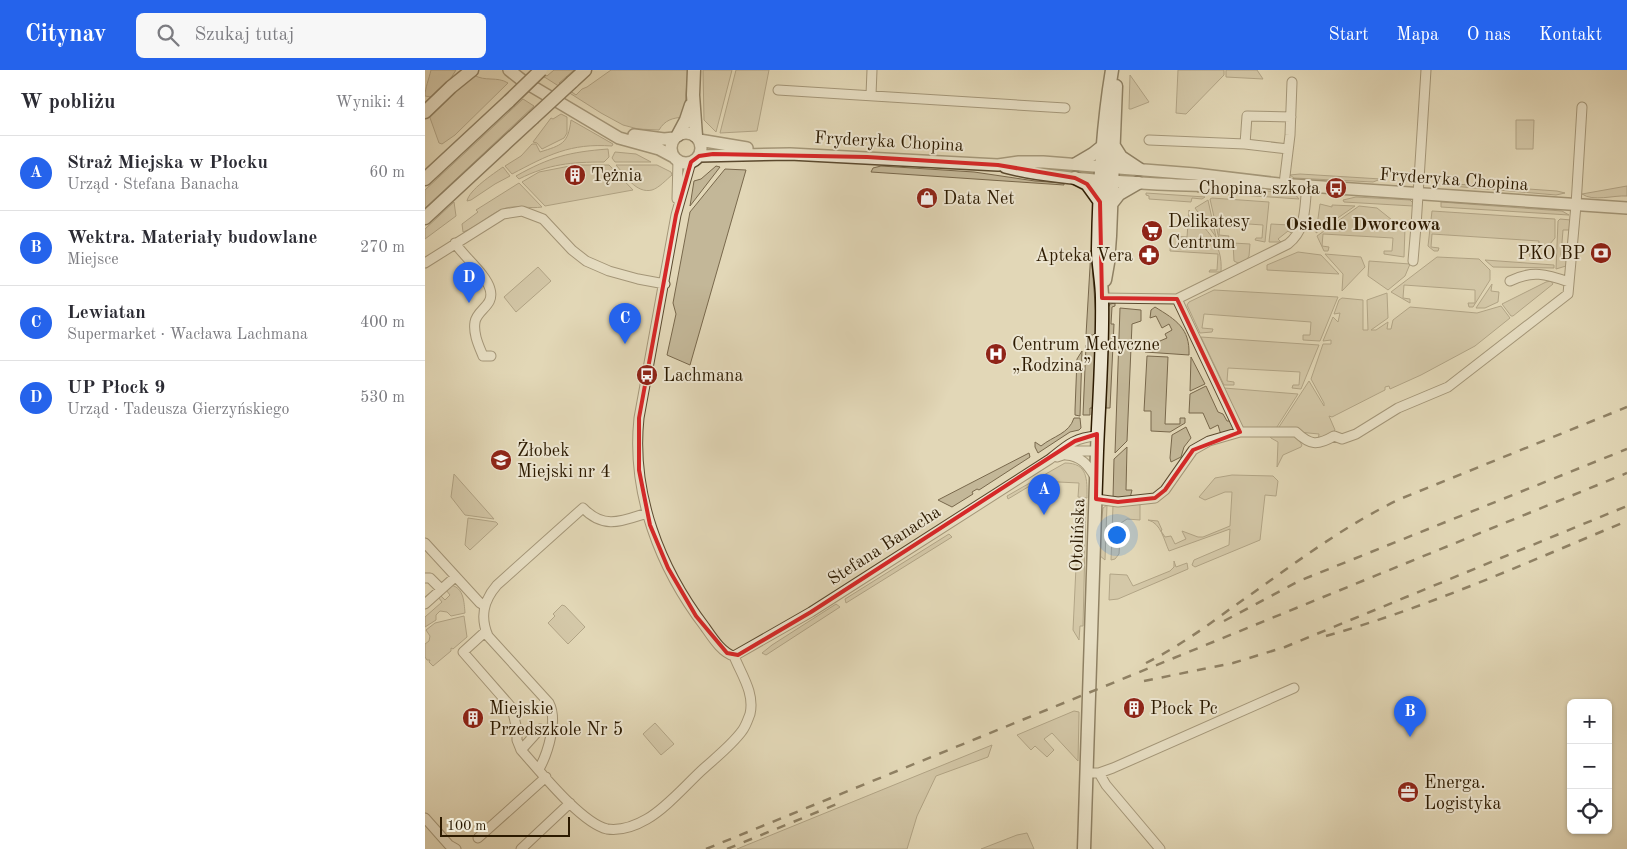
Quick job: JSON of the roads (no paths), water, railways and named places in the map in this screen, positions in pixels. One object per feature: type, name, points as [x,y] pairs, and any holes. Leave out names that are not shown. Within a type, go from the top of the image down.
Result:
[{"type":"main road","points":[[451,87],[462,70]]},
{"type":"main road","points":[[425,112],[472,70]]},
{"type":"main road","points":[[425,179],[541,70]]},
{"type":"main road","points":[[425,218],[585,70]]},
{"type":"main road","points":[[694,70],[693,95],[697,138]]},
{"type":"main road","name":"Otolińska","points":[[1085,849],[1093,773],[1095,499],[1097,436],[1100,411],[1102,298],[1098,250],[1106,202],[1113,70]]},
{"type":"main road","points":[[676,137],[686,120],[693,95]]},
{"type":"main road","points":[[1076,164],[1108,146],[1139,169]]},
{"type":"main road","points":[[1075,178],[1087,184],[1106,202],[1138,183]]},
{"type":"street","points":[[509,70],[527,77],[623,132],[644,137],[676,137],[688,133],[697,138],[702,148],[695,159],[676,215]]},
{"type":"street","points":[[509,70],[523,81],[619,138],[659,149],[684,163],[695,159]]},
{"type":"street","points":[[871,95],[872,70]]},
{"type":"street","points":[[1413,261],[1426,70]]},
{"type":"street","points":[[1282,184],[1288,149],[1292,82]]},
{"type":"street","points":[[778,90],[1065,108]]},
{"type":"street","points":[[1095,499],[1118,502],[1155,498],[1165,490],[1193,450],[1209,441],[1240,432],[1296,432],[1307,442],[1322,443],[1334,436],[1342,438],[1356,434],[1398,408],[1448,387],[1568,294],[1582,106]]},
{"type":"street","points":[[1245,144],[1247,116],[1291,117]]},
{"type":"street","points":[[486,631],[463,652],[512,708],[517,730],[517,740],[521,750],[570,803],[599,826],[619,829],[638,824],[652,816],[728,747],[743,730],[747,721],[751,706],[750,696],[734,656],[727,653],[716,642],[682,594],[661,553],[647,513],[639,470],[638,427],[676,215],[676,159],[671,146],[676,137]]},
{"type":"street","name":"Fryderyka Chopina","points":[[697,138],[778,154]]},
{"type":"street","points":[[1149,140],[1245,144],[1288,149]]},
{"type":"street","name":"Fryderyka Chopina","points":[[695,159],[778,154],[998,165],[1037,174],[1138,183],[1204,186],[1282,184]]},
{"type":"street","name":"Fryderyka Chopina","points":[[998,165],[1019,162],[1076,164],[1418,195],[1627,208]]},
{"type":"street","points":[[1102,298],[1177,299],[1288,244],[1301,229],[1307,186]]},
{"type":"street","points":[[1594,206],[1627,200]]},
{"type":"street","points":[[425,264],[503,214],[525,212],[537,215],[546,221],[571,250],[586,261],[609,271],[665,284]]},
{"type":"street","points":[[455,243],[461,253],[487,281],[490,290],[490,301],[477,317],[475,332],[483,356],[491,356]]},
{"type":"street","points":[[1510,281],[1523,274],[1544,274],[1569,282]]},
{"type":"street","points":[[1177,299],[1240,432]]},
{"type":"street","name":"Stefana Banacha","points":[[734,656],[811,612],[1050,459],[1075,441],[1087,436],[1097,436]]},
{"type":"street","name":"Stefana Banacha","points":[[1050,459],[1075,452],[1097,451]]},
{"type":"street","points":[[1060,455],[1069,455],[1081,459],[1087,464],[1096,479]]},
{"type":"street","points":[[539,769],[553,728],[553,710],[549,703],[490,638],[483,622],[485,606],[497,586],[583,508],[594,518],[611,522],[618,522],[647,513]]},
{"type":"street","points":[[425,543],[479,604],[485,606]]},
{"type":"street","points":[[425,604],[455,576]]},
{"type":"street","points":[[425,578],[430,578],[441,589]]},
{"type":"street","points":[[1093,773],[1113,768],[1294,688]]},
{"type":"street","points":[[521,750],[540,730]]},
{"type":"street","points":[[1093,773],[1106,785],[1161,849]]},
{"type":"street","points":[[478,838],[546,777]]},
{"type":"street","points":[[521,849],[570,803]]},
{"type":"street","points":[[425,818],[449,845],[456,849]]},
{"type":"railway","points":[[1146,663],[1189,638],[1313,551],[1377,510],[1627,407]]},
{"type":"railway","points":[[1224,621],[1299,581],[1627,449]]},
{"type":"railway","points":[[706,849],[1627,473]]},
{"type":"railway","points":[[1144,681],[1233,663],[1285,647],[1627,506]]},
{"type":"railway","points":[[1326,636],[1403,612],[1440,598],[1627,521]]},
{"type":"railway","points":[[727,849],[837,804]]},
{"type":"place","name":"Tężnia","points":[[575,175]]},
{"type":"place","name":"Chopina, szkoła","points":[[1336,188]]},
{"type":"place","name":"Data Net","points":[[927,198]]},
{"type":"place","name":"Delikatesy Centrum","points":[[1152,231]]},
{"type":"place","name":"PKO BP","points":[[1601,253]]},
{"type":"place","name":"Apteka Vera","points":[[1149,255]]},
{"type":"place","name":"UP Płock 9","points":[[469,303]]},
{"type":"place","name":"Lewiatan","points":[[625,344]]},
{"type":"place","name":"Centrum Medyczne „Rodzina”","points":[[996,354]]},
{"type":"place","name":"Lachmana","points":[[647,375]]},
{"type":"place","name":"Żłobek Miejski nr 4","points":[[501,460]]},
{"type":"place","name":"Straż Miejska w Płocku","points":[[1044,515]]},
{"type":"place","name":"Płock Pc","points":[[1134,708]]},
{"type":"place","name":"Miejskie Przedszkole Nr 5","points":[[473,718]]},
{"type":"place","name":"Wektra. Materiały budowlane","points":[[1410,737]]},
{"type":"place","name":"Energa. Logistyka","points":[[1408,792]]},
{"type":"district","name":"Osiedle Dworcowa","points":[[1363,223]]}]
